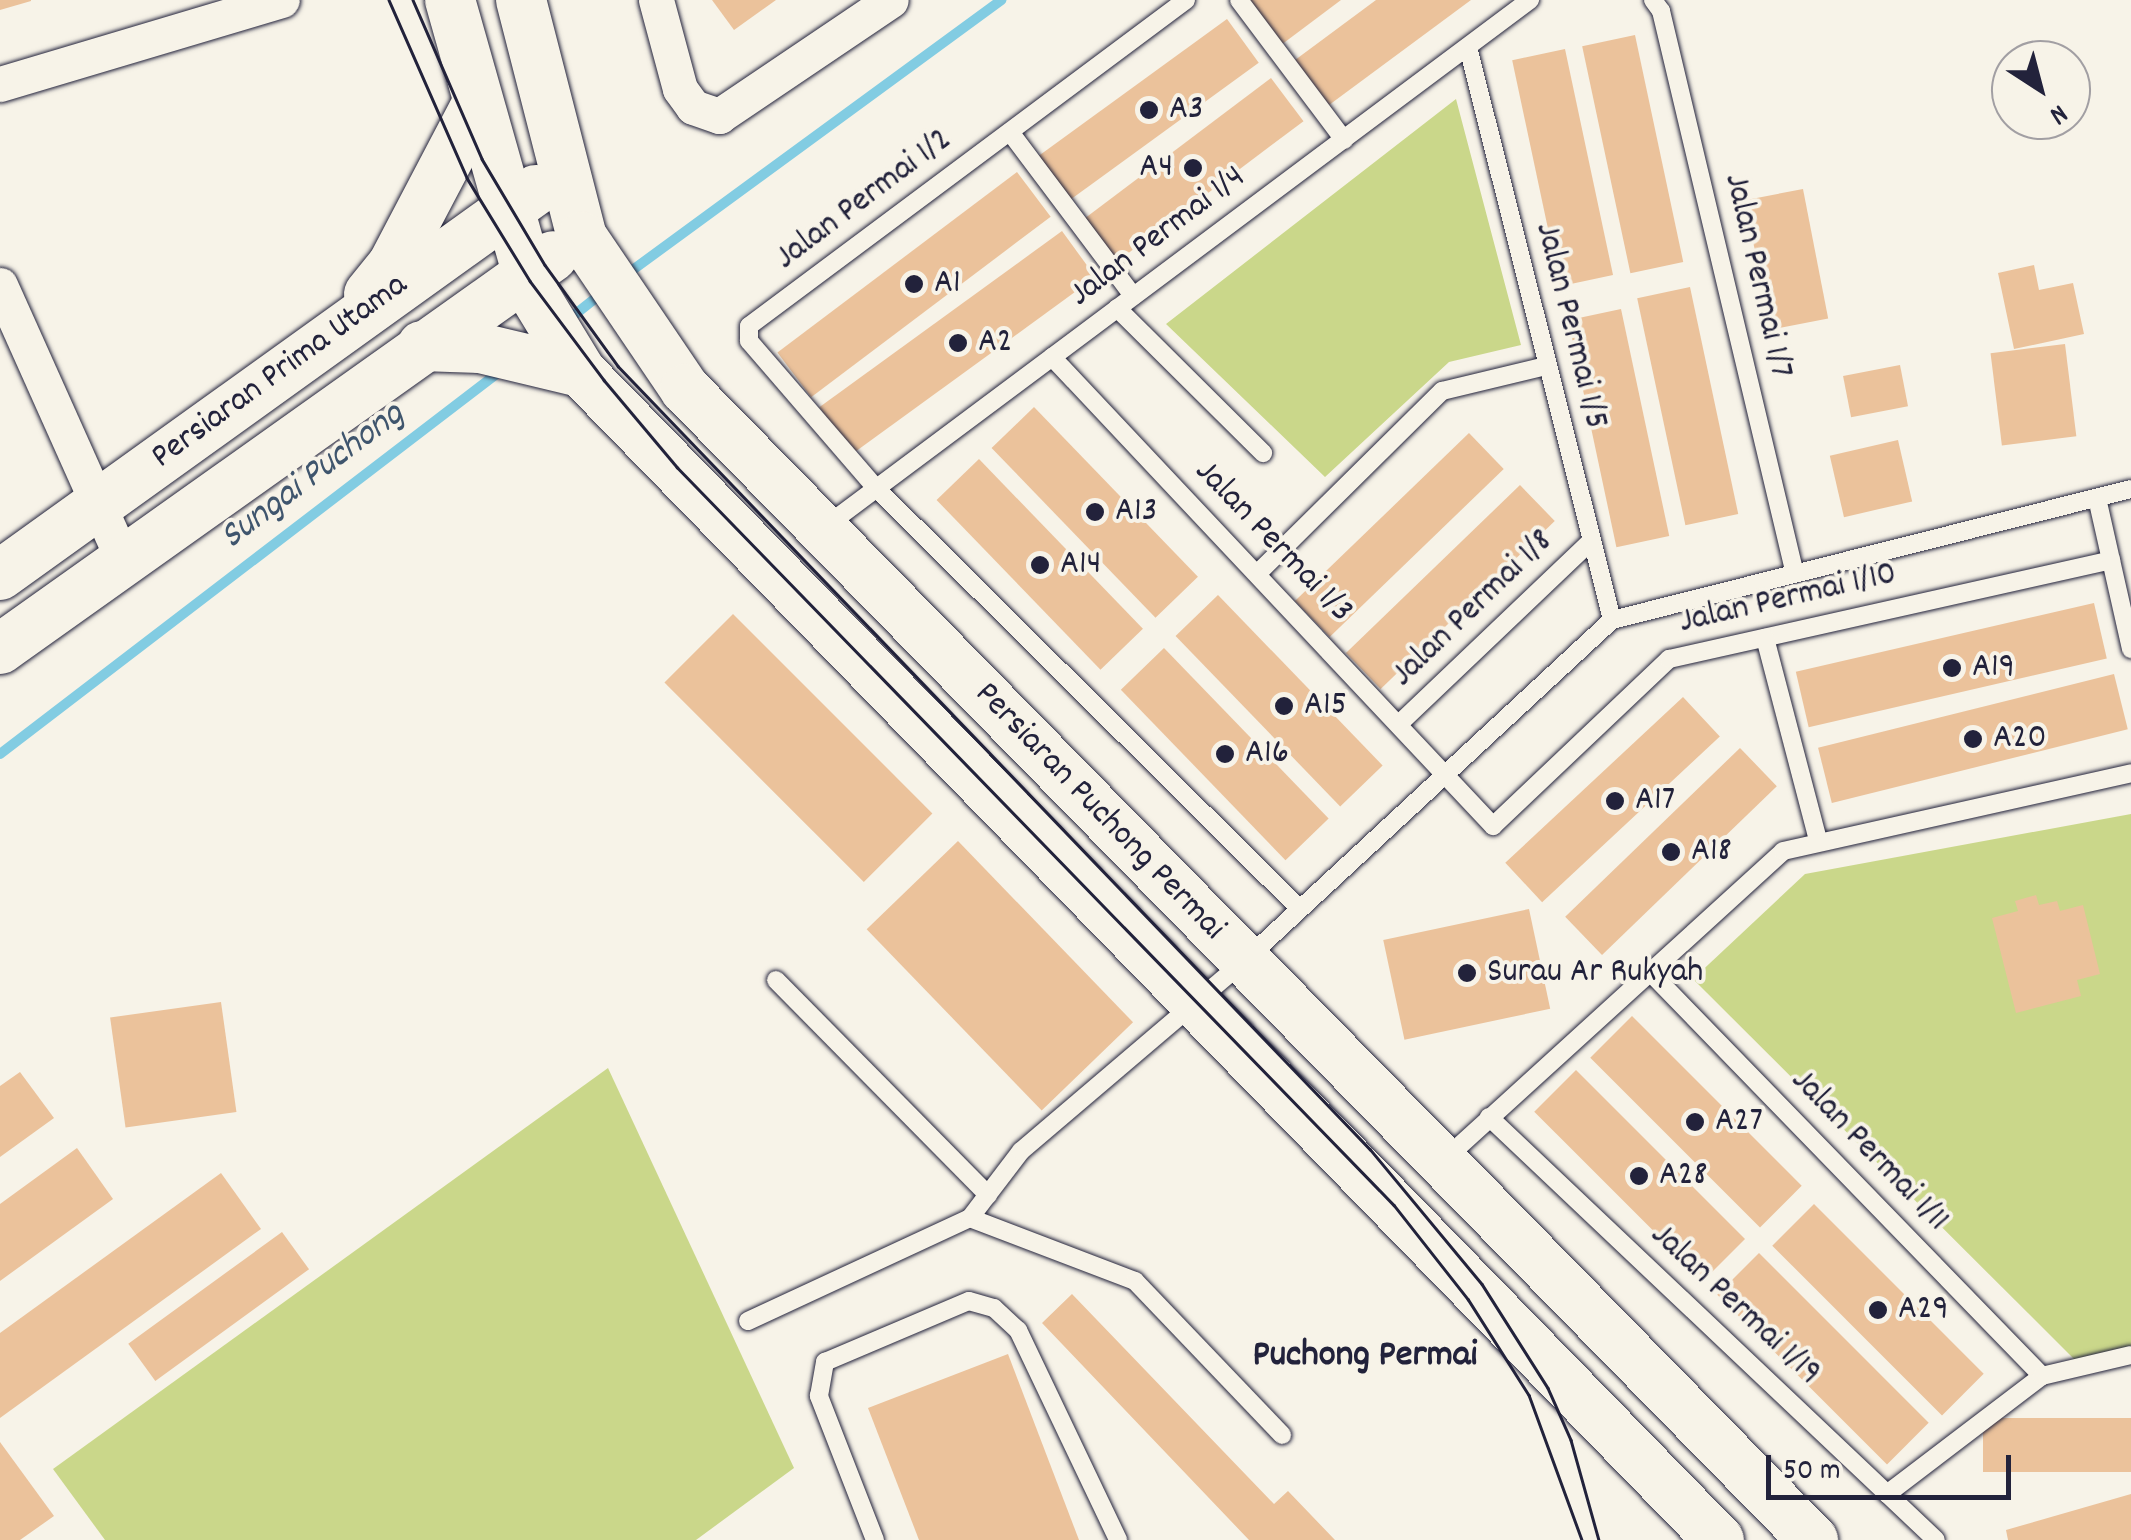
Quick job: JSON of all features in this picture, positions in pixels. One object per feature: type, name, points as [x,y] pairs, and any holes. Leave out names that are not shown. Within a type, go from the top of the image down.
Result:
[{"type":"main road","name":"Persiaran Puchong Permai","points":[[450,0],[534,293],[581,372],[1719,1540]]},
{"type":"main road","name":"Persiaran Puchong Permai","points":[[520,0],[562,171],[590,254],[685,389],[825,526],[1242,962],[1814,1540]]},
{"type":"main road","points":[[348,322],[392,266],[477,104]]},
{"type":"main road","name":"Persiaran Prima Utama","points":[[0,575],[562,171]]},
{"type":"main road","name":"Persiaran Prima Utama","points":[[0,649],[422,346],[534,293],[590,254]]},
{"type":"main road","points":[[422,346],[480,348],[581,372]]},
{"type":"street","points":[[0,84],[282,0]]},
{"type":"street","points":[[656,0],[680,89],[694,107],[719,116],[891,0]]},
{"type":"street","points":[[0,285],[123,560]]},
{"type":"lane","name":"Jalan Permai 1/2","points":[[876,488],[749,341],[749,326],[1186,0]]},
{"type":"lane","points":[[1239,0],[1344,140]]},
{"type":"lane","name":"Jalan Permai 1/4","points":[[825,526],[1530,0]]},
{"type":"lane","name":"Jalan Permai 1/7","points":[[1653,0],[1794,570]]},
{"type":"lane","name":"Jalan Permai 1/5","points":[[1468,47],[1612,620]]},
{"type":"lane","points":[[1010,132],[1133,296]]},
{"type":"lane","points":[[1117,308],[1263,453]]},
{"type":"lane","name":"Jalan Permai 1/3","points":[[1052,357],[1446,772]]},
{"type":"lane","points":[[1258,573],[1442,392],[1546,366]]},
{"type":"lane","points":[[876,488],[1299,908]]},
{"type":"lane","name":"Jalan Permai 1/10","points":[[970,1218],[1021,1151],[1194,999],[1242,962],[1612,620],[1794,570],[2131,490]]},
{"type":"lane","points":[[2097,498],[2131,649]]},
{"type":"lane","name":"Jalan Permai 1/8","points":[[1400,723],[1590,542]]},
{"type":"lane","name":"Jalan Permai 1/10","points":[[1446,772],[1492,826],[1669,659],[2111,560]]},
{"type":"lane","points":[[1765,638],[1818,840]]},
{"type":"lane","points":[[1440,1164],[1783,851],[1818,840],[2131,773]]},
{"type":"lane","name":"Jalan Permai 1/11","points":[[1650,972],[2042,1376]]},
{"type":"lane","points":[[776,980],[988,1195]]},
{"type":"lane","name":"Jalan Permai 1/19","points":[[1489,1117],[1936,1540]]},
{"type":"lane","points":[[748,1321],[970,1218],[1135,1281],[1282,1436]]},
{"type":"lane","points":[[875,1540],[819,1396],[825,1362],[970,1301],[994,1308],[1018,1330],[1118,1540]]},
{"type":"lane","points":[[1887,1494],[2042,1376],[2131,1354]]},
{"type":"green space","points":[[1456,99],[1521,345],[1449,362],[1325,477],[1166,324]]},
{"type":"green space","points":[[2131,814],[2131,1346],[2076,1361],[1693,979],[1805,874]]},
{"type":"green space","points":[[608,1068],[794,1468],[696,1540],[105,1540],[53,1469]]},
{"type":"building","points":[[0,0],[31,0],[31,1],[0,10]]},
{"type":"building","points":[[712,0],[776,0],[734,30]]},
{"type":"building","points":[[1248,0],[1341,0],[1281,45]]},
{"type":"building","points":[[1376,0],[1471,0],[1325,108],[1291,63]]},
{"type":"building","name":"A3","points":[[1227,19],[1259,63],[1070,200],[1038,156]]},
{"type":"building","points":[[1635,35],[1683,262],[1630,273],[1582,46]]},
{"type":"building","points":[[1565,49],[1613,275],[1560,286],[1512,60]]},
{"type":"building","name":"A4","points":[[1271,78],[1303,121],[1117,261],[1085,218]]},
{"type":"building","name":"A1","points":[[1017,172],[1051,217],[811,397],[777,353]]},
{"type":"building","points":[[1803,189],[1828,319],[1770,330],[1745,200]]},
{"type":"building","name":"A2","points":[[1062,231],[1096,277],[853,453],[819,407]]},
{"type":"building","points":[[2034,265],[2039,290],[2073,283],[2084,334],[2014,349],[1998,273]]},
{"type":"building","points":[[1690,287],[1738,514],[1685,525],[1637,298]]},
{"type":"building","points":[[1621,309],[1669,536],[1616,547],[1568,320]]},
{"type":"building","points":[[2065,344],[2076,436],[2002,445],[1991,353]]},
{"type":"building","points":[[1900,365],[1908,406],[1851,417],[1843,376]]},
{"type":"building","name":"A13","points":[[1034,407],[1198,577],[1155,618],[992,448]]},
{"type":"building","points":[[1469,433],[1504,469],[1330,637],[1295,601]]},
{"type":"building","points":[[1898,440],[1912,501],[1844,517],[1830,456]]},
{"type":"building","name":"A14","points":[[979,459],[1143,629],[1100,670],[937,500]]},
{"type":"building","points":[[1520,485],[1555,521],[1381,689],[1346,653]]},
{"type":"building","name":"A15","points":[[1218,595],[1383,765],[1340,806],[1176,636]]},
{"type":"building","name":"A19","points":[[2094,603],[2107,659],[1809,727],[1796,672]]},
{"type":"building","points":[[733,614],[932,813],[864,882],[664,683]]},
{"type":"building","name":"A16","points":[[1164,648],[1329,818],[1285,860],[1121,690]]},
{"type":"building","name":"A20","points":[[2114,674],[2128,729],[1832,803],[1818,748]]},
{"type":"building","name":"A17","points":[[1683,697],[1720,736],[1542,902],[1505,863]]},
{"type":"building","name":"A18","points":[[1740,748],[1777,786],[1602,955],[1565,917]]},
{"type":"building","points":[[958,841],[1133,1022],[1042,1110],[867,929]]},
{"type":"building","points":[[2036,895],[2039,905],[2057,901],[2060,911],[2083,905],[2100,974],[2077,980],[2081,996],[2016,1013],[1992,918],[2018,911],[2015,901]]},
{"type":"building","name":"Surau Ar Rukyah","points":[[1529,909],[1550,1009],[1404,1040],[1383,940]]},
{"type":"building","points":[[221,1002],[236,1112],[126,1128],[110,1018]]},
{"type":"building","name":"A27","points":[[1632,1016],[1802,1186],[1760,1227],[1590,1058]]},
{"type":"building","name":"A28","points":[[1576,1070],[1745,1239],[1703,1281],[1534,1112]]},
{"type":"building","points":[[20,1072],[54,1118],[0,1157],[0,1086]]},
{"type":"building","points":[[77,1148],[113,1199],[0,1281],[0,1204]]},
{"type":"building","points":[[221,1173],[261,1229],[0,1418],[0,1333]]},
{"type":"building","name":"A29","points":[[1814,1204],[1984,1374],[1942,1415],[1772,1246]]},
{"type":"building","points":[[282,1232],[309,1269],[155,1381],[128,1344]]},
{"type":"building","points":[[1759,1253],[1929,1423],[1887,1464],[1717,1295]]},
{"type":"building","points":[[1072,1294],[1274,1504],[1288,1491],[1335,1540],[1249,1540],[1042,1323]]},
{"type":"building","points":[[1008,1354],[1079,1540],[919,1540],[868,1408]]},
{"type":"building","points":[[1983,1418],[2131,1418],[2131,1472],[1983,1472]]},
{"type":"building","points":[[0,1442],[54,1516],[20,1540],[0,1540]]},
{"type":"building","points":[[2131,1494],[2131,1540],[2008,1540],[2006,1530]]},
{"type":"waterway","points":[[623,277],[1002,0]]},
{"type":"waterway","name":"Sungai Puchong","points":[[568,320],[602,293]]},
{"type":"waterway","name":"Sungai Puchong","points":[[0,754],[503,369]]},
{"type":"tram line","points":[[389,0],[467,178],[530,281],[604,380],[677,467],[1394,1205],[1468,1299],[1529,1395],[1582,1540]]},
{"type":"tram line","points":[[413,0],[482,159],[545,265],[618,366],[1370,1149],[1482,1284],[1548,1388],[1571,1440],[1599,1540]]},
{"type":"place","name":"A3","points":[[1149,110]]},
{"type":"place","name":"A4","points":[[1193,168]]},
{"type":"place","name":"A1","points":[[914,284]]},
{"type":"place","name":"A2","points":[[958,343]]},
{"type":"place","name":"A13","points":[[1095,512]]},
{"type":"place","name":"A14","points":[[1040,565]]},
{"type":"place","name":"A19","points":[[1952,668]]},
{"type":"place","name":"A15","points":[[1284,706]]},
{"type":"place","name":"A20","points":[[1973,739]]},
{"type":"place","name":"A16","points":[[1225,754]]},
{"type":"place","name":"A17","points":[[1615,801]]},
{"type":"place","name":"A18","points":[[1671,852]]},
{"type":"place","name":"Surau Ar Rukyah","points":[[1467,973]]},
{"type":"place","name":"A27","points":[[1695,1122]]},
{"type":"place","name":"A28","points":[[1639,1176]]},
{"type":"place","name":"A29","points":[[1878,1310]]},
{"type":"district","name":"Puchong Permai","points":[[1365,1357]]}]
